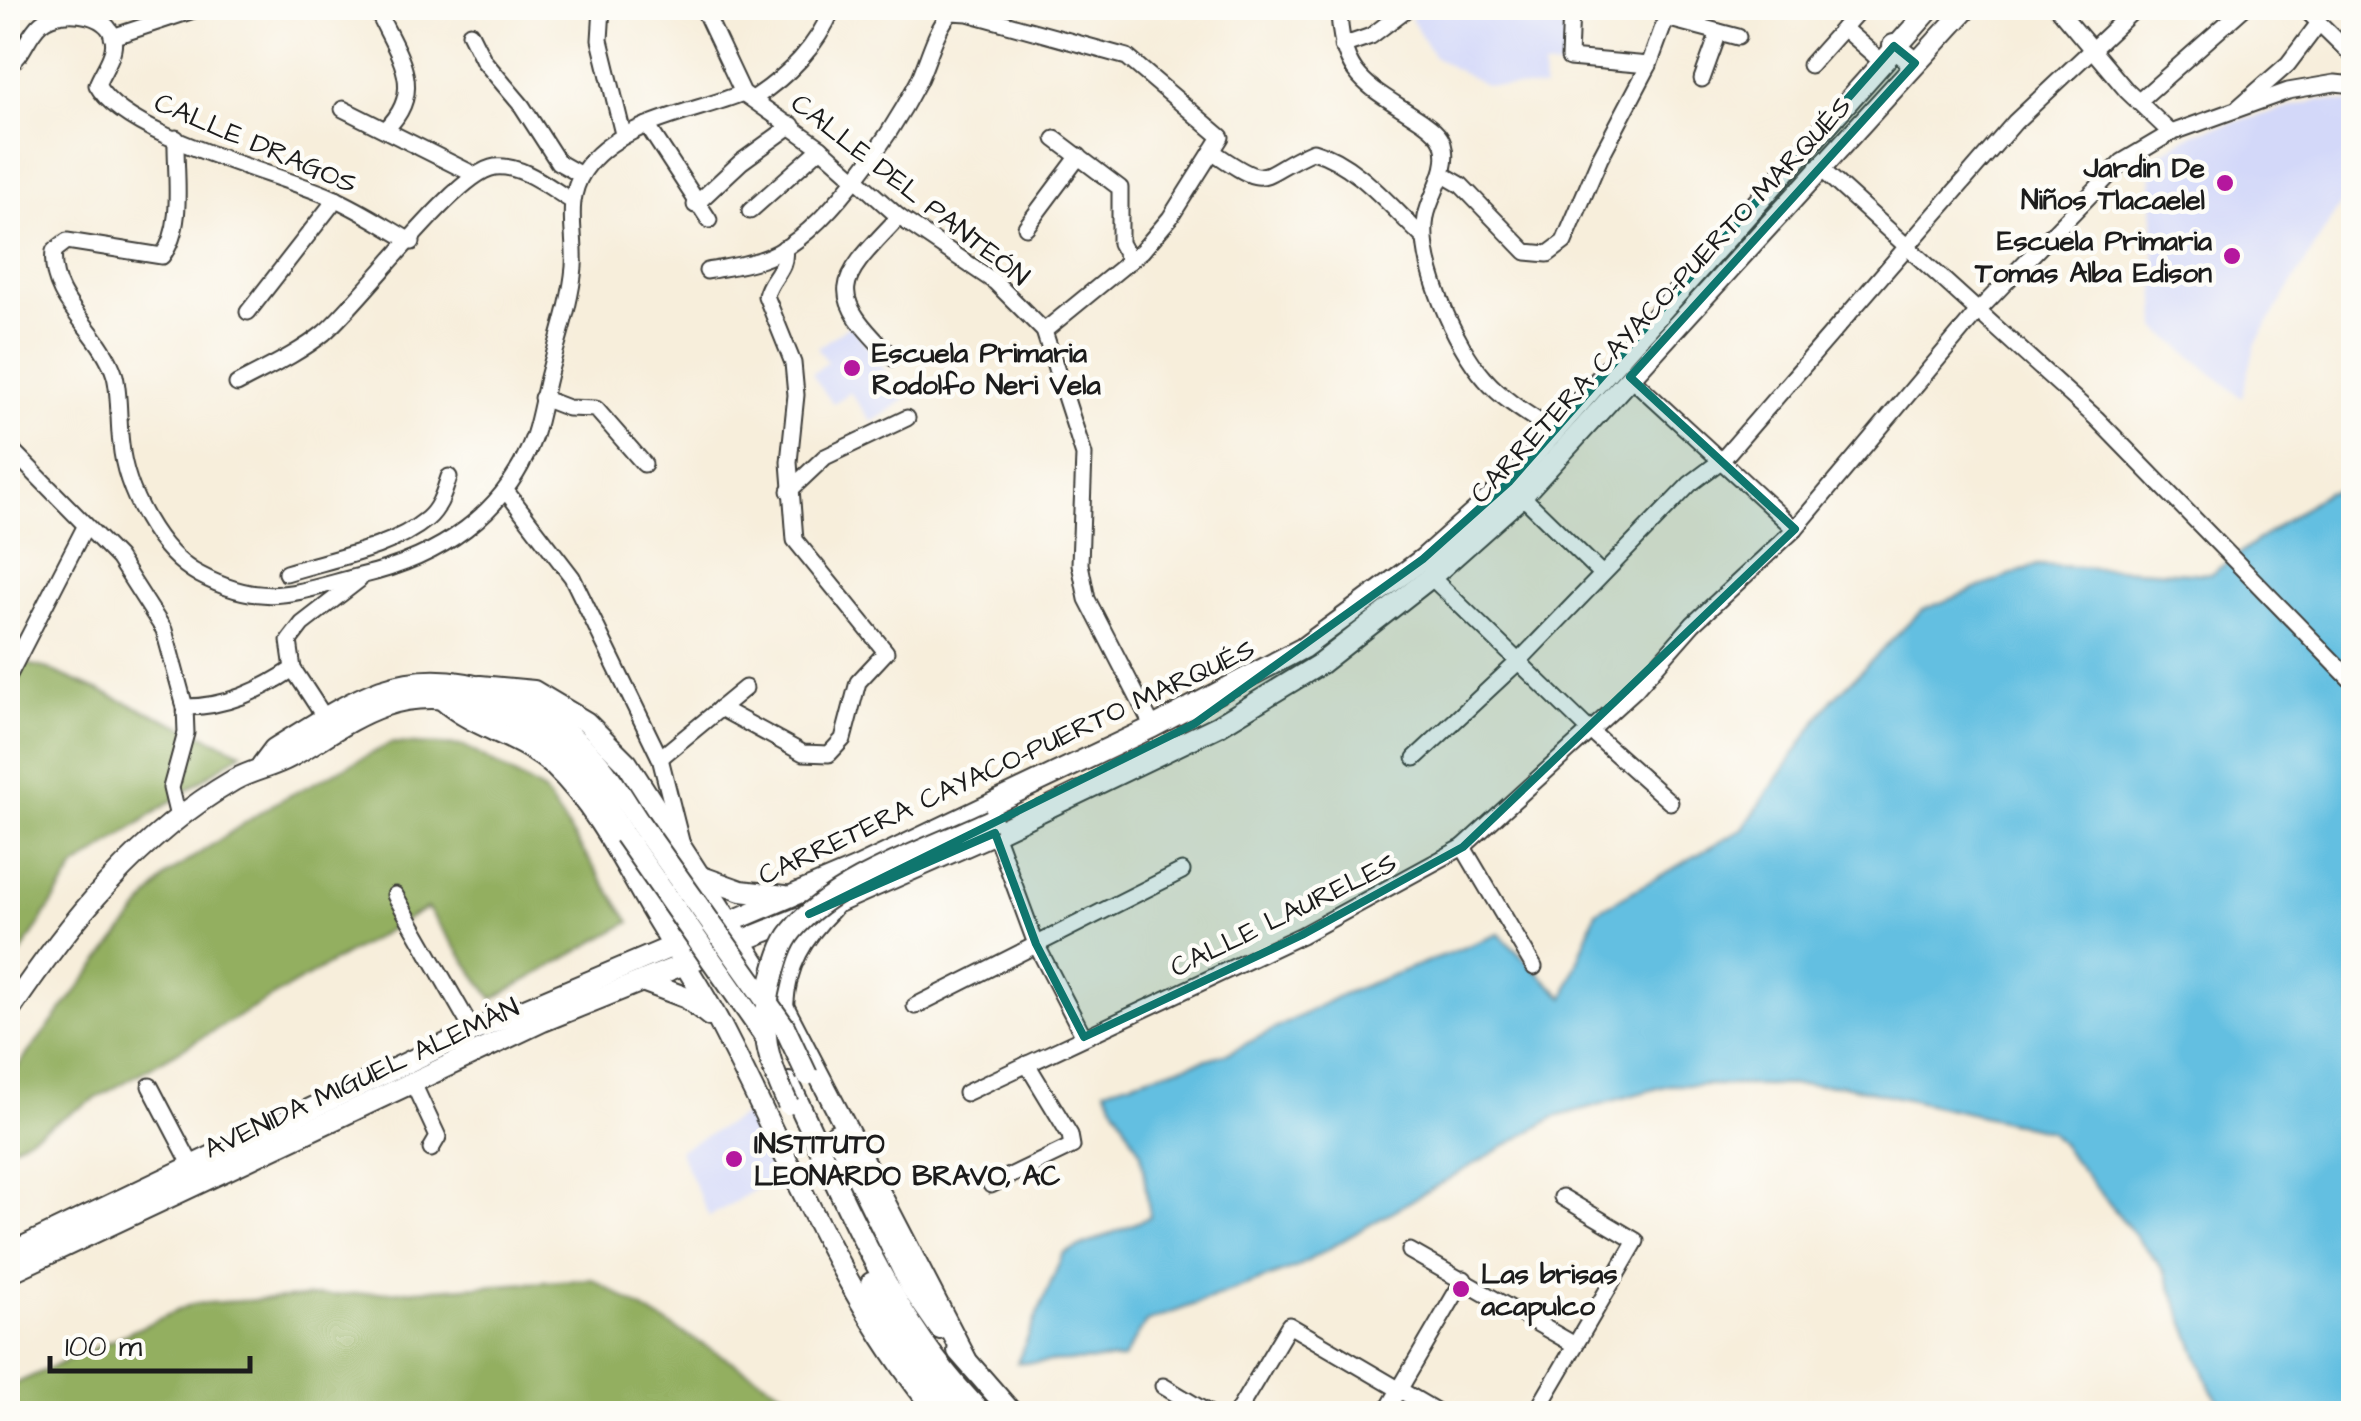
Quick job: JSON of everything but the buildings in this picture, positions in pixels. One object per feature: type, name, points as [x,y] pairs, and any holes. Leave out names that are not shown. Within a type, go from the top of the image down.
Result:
[{"type":"highway","points":[[1888,53],[1915,64]]},
{"type":"main road","name":"CARRETERA CAYACO-PUERTO MARQUÉS","points":[[731,921],[855,869],[1242,682],[1303,648],[1423,559],[1509,482],[1931,8]]},
{"type":"main road","name":"CARRETERA CAYACO-PUERTO MARQUÉS","points":[[742,941],[838,902],[1218,726],[1320,664],[1432,577],[1522,496],[1818,166],[1968,8]]},
{"type":"main road","points":[[262,766],[274,749],[325,718],[384,689],[428,681],[534,691],[586,722],[627,763],[783,1006],[966,1358]]},
{"type":"main road","points":[[958,1414],[936,1390],[879,1300],[772,1070],[762,1026],[777,961],[790,933],[840,892],[993,827],[1194,724],[1242,682]]},
{"type":"main road","points":[[480,686],[536,708],[589,765],[784,1026],[911,1287],[946,1338],[1013,1414]]},
{"type":"main road","points":[[444,701],[462,716],[513,737],[555,768],[598,823],[718,1022],[850,1290],[897,1364],[938,1414]]},
{"type":"main road","points":[[8,1013],[112,876],[178,817],[262,766],[285,760],[386,705],[470,703],[530,724],[589,765],[700,949],[766,1038],[892,1295],[958,1388],[983,1414]]},
{"type":"main road","points":[[690,865],[717,885],[787,896]]},
{"type":"main road","points":[[644,897],[650,942],[634,974],[687,998],[718,1022]]},
{"type":"main road","points":[[783,1006],[784,982],[795,951],[838,902]]},
{"type":"main road","name":"AVENIDA MIGUEL ALEMÁN","points":[[8,1273],[679,955],[731,921]]},
{"type":"main road","name":"AVENIDA MIGUEL ALEMÁN","points":[[679,955],[742,941]]},
{"type":"main road","name":"AVENIDA MIGUEL ALEMÁN","points":[[8,1254],[473,1031],[634,974]]},
{"type":"street","points":[[8,66],[43,21],[64,12],[80,13],[106,26],[112,38],[200,8]]},
{"type":"street","points":[[376,8],[406,75],[410,94],[403,112],[386,129]]},
{"type":"street","points":[[602,8],[600,40],[623,134]]},
{"type":"street","points":[[704,8],[748,96]]},
{"type":"street","points":[[176,138],[176,197],[169,244],[162,256],[66,241],[54,251],[52,272],[62,296],[86,325],[115,377],[123,467],[147,518],[183,566],[204,578],[258,595],[288,596],[405,566],[465,530],[506,490],[534,436],[574,267],[572,201],[581,176],[598,152],[623,134],[748,96],[788,75],[824,30],[834,8]]},
{"type":"street","points":[[1338,8],[1342,46],[1355,76],[1433,129],[1444,144],[1442,174],[1426,212],[1423,237],[1433,279],[1472,361],[1500,394],[1552,430]]},
{"type":"street","points":[[1342,46],[1371,36],[1408,8]]},
{"type":"street","points":[[1571,8],[1569,58],[1649,64]]},
{"type":"street","points":[[1810,65],[1861,8]]},
{"type":"street","points":[[2057,8],[2171,133]]},
{"type":"street","points":[[1416,758],[1518,662],[1690,484],[1722,460],[2014,122],[2136,8]]},
{"type":"street","points":[[2140,102],[2244,8]]},
{"type":"street","points":[[2304,8],[2354,57]]},
{"type":"street","points":[[707,271],[766,258],[784,248],[827,210],[892,127],[951,12],[1128,58],[1247,175],[1273,176],[1312,151],[1327,155],[1423,237]]},
{"type":"street","points":[[1442,174],[1461,186],[1526,252],[1548,254],[1564,242],[1600,158],[1649,64],[1668,13],[1738,37]]},
{"type":"street","points":[[2232,112],[2288,64],[2319,23]]},
{"type":"street","points":[[1843,28],[1888,53]]},
{"type":"street","points":[[1702,79],[1719,32]]},
{"type":"street","points":[[470,33],[484,61],[522,106],[558,162],[581,176]]},
{"type":"street","name":"CALLE DRAGOS","points":[[112,38],[113,50],[96,85],[104,99],[176,138],[336,199],[412,242]]},
{"type":"street","name":"CALLE LAURELES","points":[[966,1093],[1302,935],[1463,847],[1635,690],[1693,624],[1795,529],[1979,310],[2122,162],[2171,133],[2288,92],[2335,83],[2354,86]]},
{"type":"street","name":"CALLE DEL PANTEÓN","points":[[748,96],[821,148],[899,217],[996,282],[1044,331],[1084,454],[1080,564],[1087,600],[1153,727]]},
{"type":"street","points":[[344,109],[473,174]]},
{"type":"street","points":[[647,126],[695,205],[709,220]]},
{"type":"street","points":[[695,205],[741,162],[792,126]]},
{"type":"street","points":[[1055,140],[1120,188],[1120,243],[1130,261]]},
{"type":"street","points":[[1044,331],[1130,261],[1170,218],[1217,144]]},
{"type":"street","points":[[750,211],[821,148]]},
{"type":"street","points":[[1026,227],[1080,156]]},
{"type":"street","points":[[1818,166],[2096,418],[2354,683]]},
{"type":"street","points":[[237,384],[325,332],[412,242],[450,193],[473,174],[495,167],[526,174],[572,201]]},
{"type":"street","points":[[248,312],[336,199]]},
{"type":"street","points":[[893,358],[846,306],[845,288],[858,263],[899,217]]},
{"type":"street","points":[[720,708],[803,752],[829,754],[843,740],[858,682],[886,652],[795,540],[789,491],[796,395],[794,363],[766,296],[768,286],[783,270],[784,248]]},
{"type":"street","points":[[1630,377],[1795,529]]},
{"type":"street","points":[[542,398],[568,408],[596,409],[644,464]]},
{"type":"street","points":[[789,491],[825,457],[907,418]]},
{"type":"street","points":[[8,446],[118,558],[154,609],[174,662],[185,707],[186,733],[172,788],[178,817]]},
{"type":"street","points":[[286,573],[393,538],[427,519],[440,502],[449,478]]},
{"type":"street","points":[[506,490],[572,576],[660,758],[690,865]]},
{"type":"street","points":[[1522,496],[1602,574]]},
{"type":"street","points":[[8,677],[14,645],[85,528]]},
{"type":"street","points":[[393,538],[405,566]]},
{"type":"street","points":[[325,718],[294,669],[289,641],[302,624],[366,575]]},
{"type":"street","points":[[1432,577],[1588,729],[1670,802]]},
{"type":"street","points":[[185,707],[214,706],[264,688],[294,669]]},
{"type":"street","points":[[660,758],[745,688]]},
{"type":"street","points":[[993,827],[1036,944],[1084,1037]]},
{"type":"street","points":[[1463,847],[1534,967]]},
{"type":"street","points":[[915,1006],[1182,871]]},
{"type":"street","points":[[394,895],[473,1031]]},
{"type":"street","points":[[991,1185],[1072,1146],[1070,1135],[1027,1064]]},
{"type":"street","points":[[412,1080],[438,1137],[430,1149]]},
{"type":"street","points":[[150,1086],[192,1168]]},
{"type":"street","points":[[1534,1414],[1636,1240],[1562,1196]]},
{"type":"street","points":[[1410,1251],[1576,1344]]},
{"type":"street","points":[[1385,1414],[1464,1279]]},
{"type":"street","points":[[1236,1414],[1289,1326],[1441,1414]]},
{"type":"street","points":[[1163,1386],[1210,1414]]},
{"type":"highlighted area","points":[[1894,46],[1915,63],[1630,377],[1795,529],[1463,847],[1302,935],[1084,1037],[1036,944],[995,833],[809,914],[1194,724],[1423,559],[1509,482]]},
{"type":"shaded area","points":[[1419,8],[1568,8],[1567,67],[1543,68],[1544,89],[1485,85],[1434,57],[1411,19]]},
{"type":"shaded area","name":"Escuela Primaria Tomas Alba Edison","points":[[2319,100],[2353,103],[2353,184],[2256,343],[2242,398],[2157,328],[2151,158],[2195,133]]},
{"type":"shaded area","name":"Escuela Primaria Rodolfo Neri Vela","points":[[851,324],[906,399],[872,422],[850,392],[833,404],[812,374],[828,362],[817,348]]},
{"type":"shaded area","name":"INSTITUTO LEONARDO BRAVO, AC","points":[[754,1110],[790,1169],[709,1217],[679,1150]]},
{"type":"green space","points":[[8,659],[48,669],[242,752],[75,868],[8,973]]},
{"type":"green space","points":[[392,743],[464,746],[544,792],[630,922],[493,999],[427,908],[8,1149],[8,1079],[167,875],[273,804]]},
{"type":"green space","points":[[592,1279],[819,1413],[8,1413],[8,1387],[192,1304]]},
{"type":"water","points":[[2353,489],[2353,1413],[2229,1413],[2211,1390],[2165,1272],[2050,1131],[1843,1085],[1669,1085],[1555,1117],[1297,1267],[1146,1322],[1123,1359],[1017,1363],[1063,1254],[1150,1217],[1141,1153],[1105,1089],[1228,1053],[1343,994],[1499,934],[1564,998],[1596,912],[1743,829],[1830,702],[1922,610],[2037,565],[2211,574],[2326,492]]},
{"type":"place","name":"Jardin De Niños Tlacaelel","points":[[2225,183]]},
{"type":"place","name":"Escuela Primaria Tomas Alba Edison","points":[[2232,256]]},
{"type":"place","name":"Escuela Primaria Rodolfo Neri Vela","points":[[852,368]]},
{"type":"place","name":"INSTITUTO LEONARDO BRAVO, AC","points":[[734,1159]]},
{"type":"place","name":"Las brisas acapulco","points":[[1461,1289]]}]
